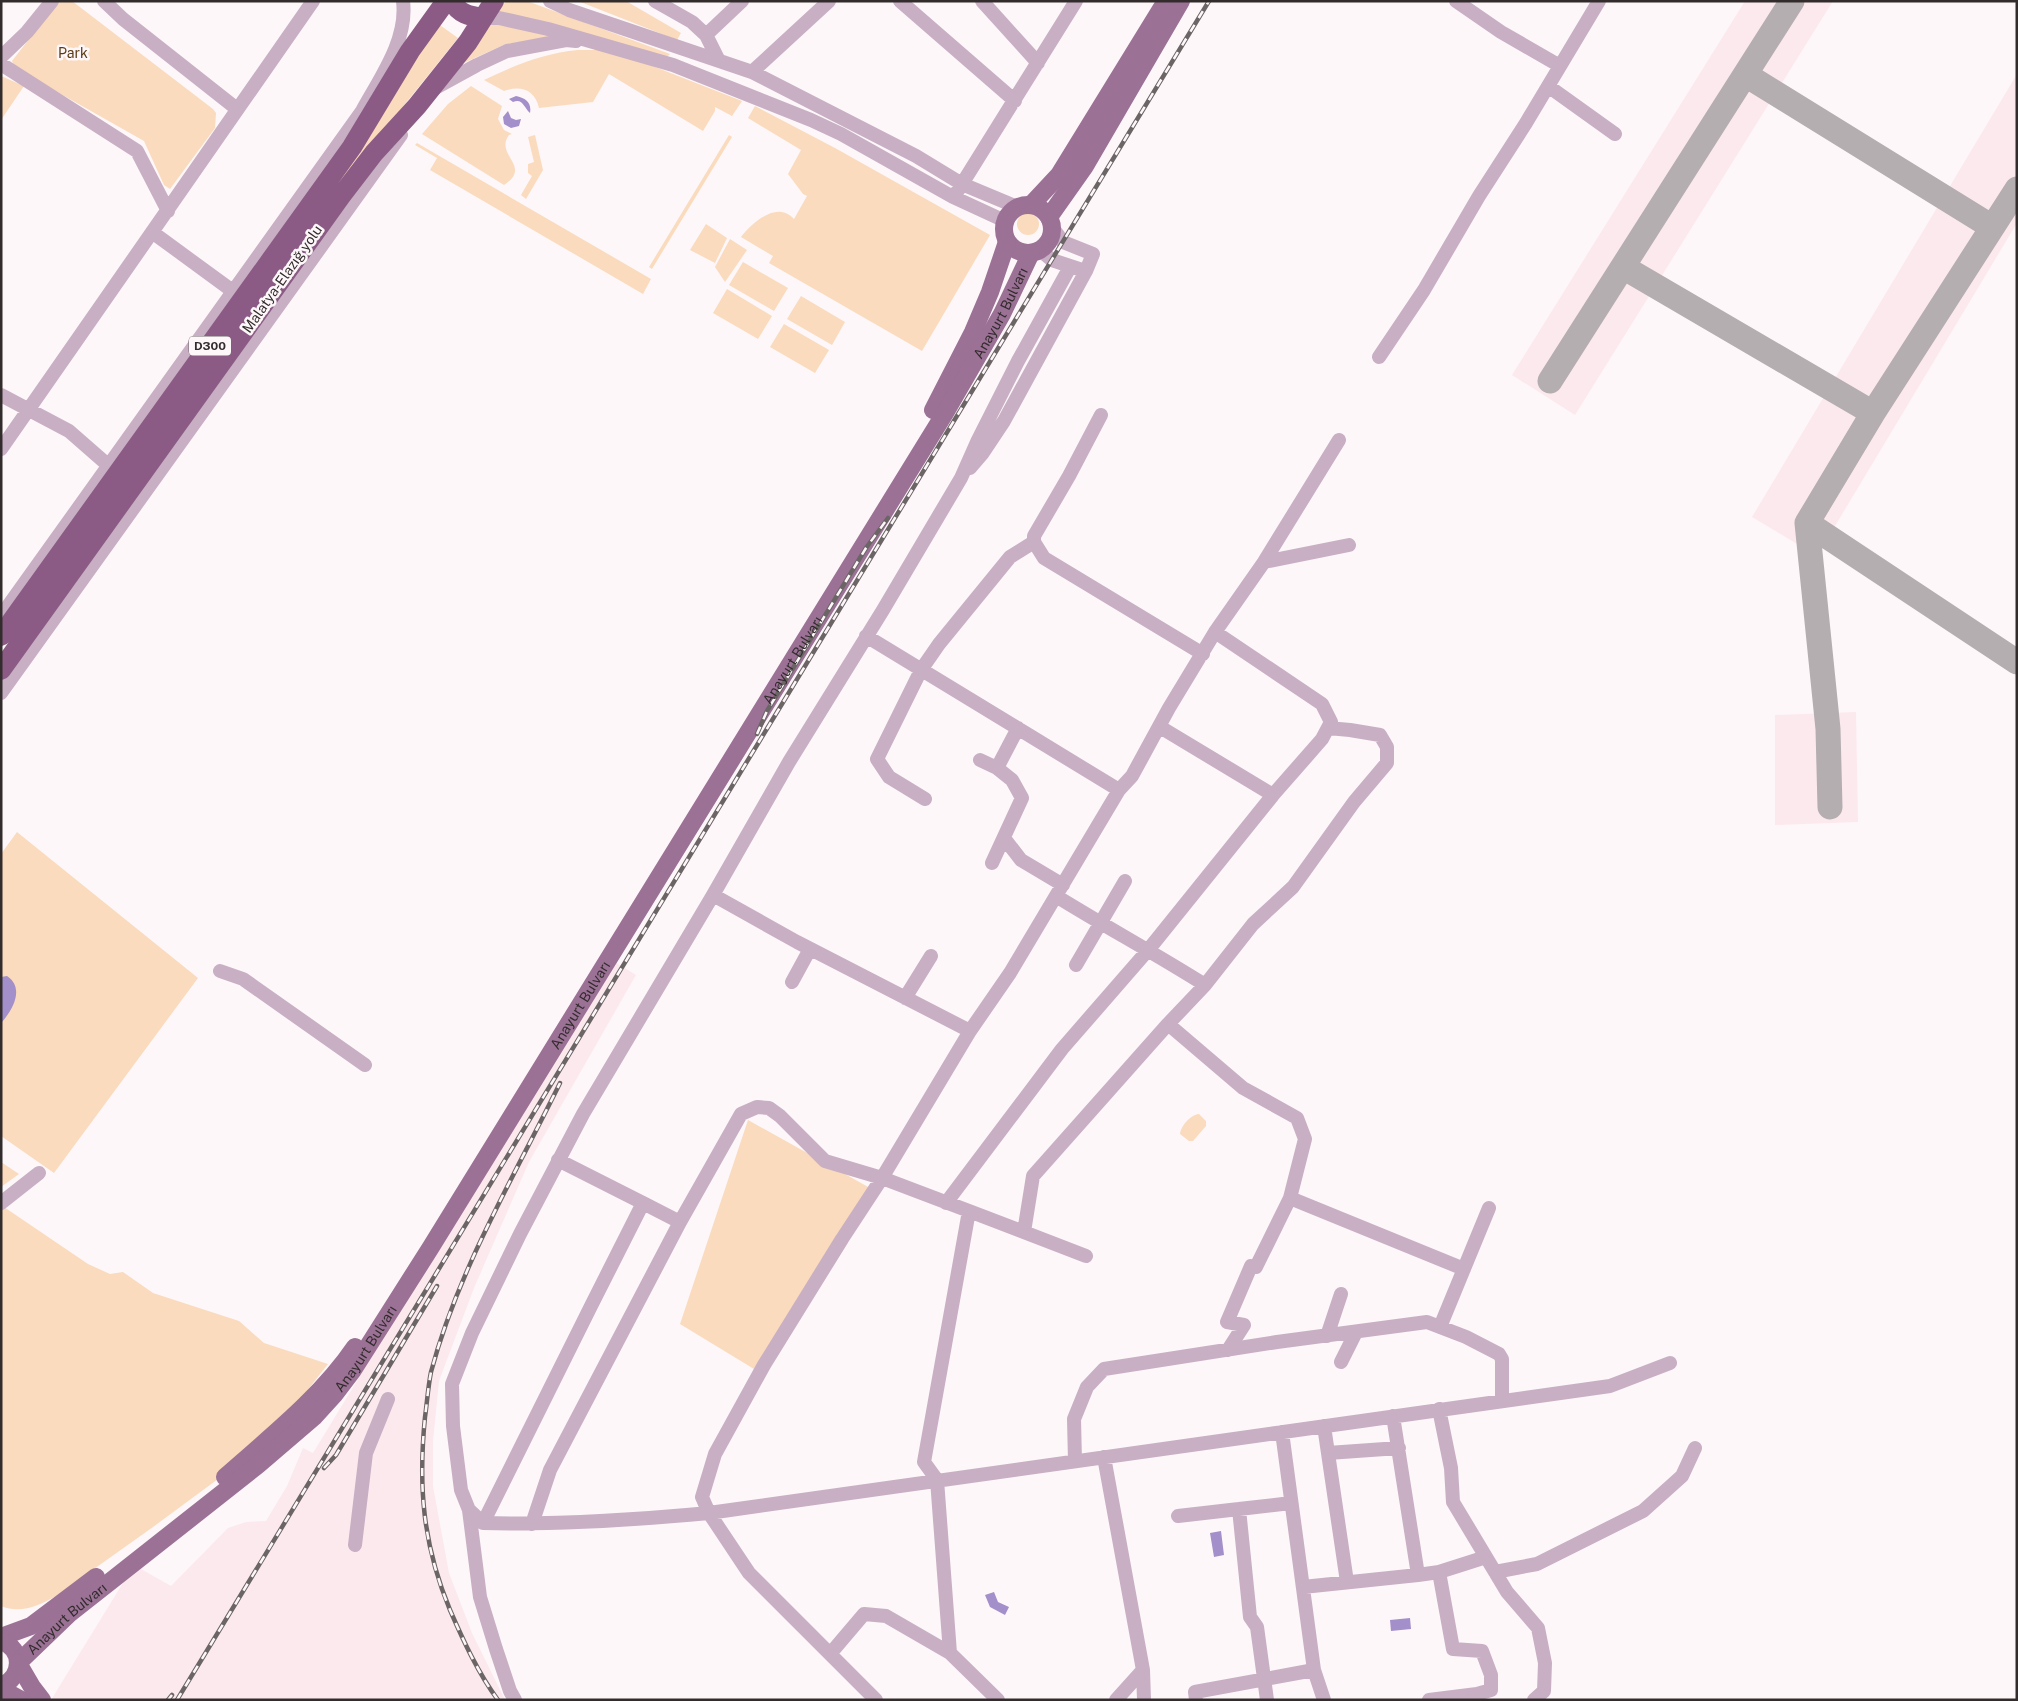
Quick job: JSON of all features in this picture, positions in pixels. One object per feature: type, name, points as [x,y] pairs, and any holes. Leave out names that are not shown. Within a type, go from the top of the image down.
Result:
[{"type":"highway","name":"Malatya-Elazığ yolu","points":[[1,636],[352,147],[410,51],[446,1]]},
{"type":"highway","points":[[452,1],[457,10],[464,14],[489,9]]},
{"type":"highway","name":"Malatya-Elazığ yolu","points":[[1,670],[341,196],[374,153],[423,99],[468,42],[489,9]]},
{"type":"highway","points":[[362,111],[410,51]]},
{"type":"main road","points":[[1166,1],[1059,175],[1024,206],[1008,214],[1003,228],[1007,242],[1016,250],[1035,251],[1050,239],[1050,222],[1085,166],[1181,1]]},
{"type":"main road","points":[[1024,206],[1041,208],[1050,222]]},
{"type":"main road","name":"Anayurt Bulvarı","points":[[1,1639],[31,1626],[221,1480],[287,1422],[349,1356],[391,1293],[909,457],[973,332],[990,292],[1007,242]]},
{"type":"main road","name":"Anayurt Bulvarı","points":[[1,1688],[15,1676],[18,1663],[69,1614],[298,1432],[334,1395],[353,1370],[431,1247],[940,422],[1002,314],[1035,251]]},
{"type":"main road","points":[[1,1625],[15,1627],[31,1626]]},
{"type":"main road","points":[[1,1639],[13,1648],[18,1663],[42,1700]]},
{"type":"main road","points":[[1,1688],[21,1700]]},
{"type":"street","points":[[1,56],[27,32],[52,1]]},
{"type":"street","points":[[104,1],[237,109]]},
{"type":"street","points":[[1,449],[313,1]]},
{"type":"street","points":[[1,616],[362,111],[398,42],[405,15],[403,1]]},
{"type":"street","points":[[550,1],[752,72],[916,156],[962,184],[1024,206]]},
{"type":"street","points":[[575,1],[593,17]]},
{"type":"street","points":[[655,1],[692,22],[706,35],[718,59]]},
{"type":"street","points":[[706,35],[742,1]]},
{"type":"street","points":[[752,72],[829,1]]},
{"type":"street","points":[[900,1],[1015,101]]},
{"type":"street","points":[[982,1],[1038,63]]},
{"type":"street","points":[[1456,1],[1501,32],[1560,66]]},
{"type":"street","points":[[1379,357],[1424,290],[1598,1]]},
{"type":"street","points":[[953,197],[1015,101],[1071,4]]},
{"type":"street","points":[[489,9],[499,18],[603,43],[673,64],[811,120],[850,138],[953,197],[1005,221]]},
{"type":"street","points":[[444,72],[485,52],[513,42],[547,35],[566,40],[603,43]]},
{"type":"street","points":[[1,693],[383,161],[423,99],[477,65],[507,51],[566,40]]},
{"type":"street","points":[[1,64],[137,151],[168,211]]},
{"type":"street","points":[[1548,86],[1615,134]]},
{"type":"street","points":[[961,478],[982,454],[1004,421],[1086,271],[1093,254],[1063,242],[1050,222]]},
{"type":"street","points":[[152,232],[234,292]]},
{"type":"street","points":[[1035,251],[1052,260],[1086,271]]},
{"type":"street","points":[[515,1700],[480,1597],[469,1510],[461,1490],[453,1426],[452,1384],[472,1333],[558,1160],[789,762],[961,478],[976,442],[1021,354],[1070,267]]},
{"type":"street","points":[[1,395],[69,431],[109,466]]},
{"type":"street","points":[[1101,415],[1069,476],[1034,536],[1034,542],[1044,558],[1203,654]]},
{"type":"street","points":[[876,1700],[749,1573],[709,1513],[702,1497],[715,1454],[764,1365],[882,1178],[970,1032],[1010,973],[1119,790],[1132,776],[1169,708],[1215,632],[1264,562],[1339,440]]},
{"type":"street","points":[[925,799],[889,776],[877,760],[922,670],[939,644],[1010,557],[1034,542]]},
{"type":"street","points":[[1264,562],[1349,545]]},
{"type":"street","points":[[946,1202],[1062,1049],[1149,949],[1273,795],[1322,739],[1331,722],[1322,704],[1215,632]]},
{"type":"street","points":[[866,636],[959,695],[1018,728],[1119,790]]},
{"type":"street","points":[[1160,726],[1273,795]]},
{"type":"street","points":[[997,768],[1018,728]]},
{"type":"street","points":[[1024,1232],[1033,1176],[1205,985],[1253,924],[1293,886],[1354,802],[1387,763],[1388,747],[1380,735],[1328,728]]},
{"type":"street","points":[[980,760],[997,768],[1012,780],[1022,798],[992,864]]},
{"type":"street","points":[[1004,838],[1021,860],[1100,923],[1149,949],[1205,985]]},
{"type":"street","points":[[1076,965],[1125,881]]},
{"type":"street","points":[[713,895],[810,949],[970,1032]]},
{"type":"street","points":[[792,982],[810,949]]},
{"type":"street","points":[[905,998],[931,956]]},
{"type":"street","points":[[220,971],[243,979],[365,1065]]},
{"type":"street","points":[[1168,1024],[1243,1088],[1297,1118],[1305,1139],[1290,1198],[1256,1267],[1251,1266],[1227,1322],[1244,1325],[1228,1350]]},
{"type":"street","points":[[532,1524],[550,1470],[680,1222],[742,1114],[757,1107],[770,1108],[825,1161],[882,1178],[1086,1256]]},
{"type":"street","points":[[558,1160],[680,1222]]},
{"type":"street","points":[[1,1203],[39,1173]]},
{"type":"street","points":[[1290,1198],[1464,1269]]},
{"type":"street","points":[[483,1523],[643,1203]]},
{"type":"street","points":[[1440,1327],[1489,1208]]},
{"type":"street","points":[[950,1654],[937,1480],[924,1462],[969,1211]]},
{"type":"street","points":[[1327,1336],[1341,1294]]},
{"type":"street","points":[[1074,1461],[1074,1419],[1087,1387],[1104,1370],[1228,1350],[1427,1322],[1466,1336],[1499,1354],[1502,1359],[1502,1400]]},
{"type":"street","points":[[1341,1362],[1356,1332]]},
{"type":"street","points":[[469,1510],[483,1523],[532,1524],[637,1520],[709,1513],[1610,1386],[1670,1363]]},
{"type":"street","points":[[355,1545],[366,1453],[388,1399]]},
{"type":"street","points":[[1439,1409],[1450,1468],[1453,1502],[1508,1592],[1538,1628],[1545,1663],[1544,1691],[1534,1700]]},
{"type":"street","points":[[1394,1416],[1418,1575]]},
{"type":"street","points":[[1324,1426],[1347,1582]]},
{"type":"street","points":[[1282,1432],[1314,1670],[1324,1700]]},
{"type":"street","points":[[1328,1453],[1399,1448]]},
{"type":"street","points":[[1495,1572],[1537,1564],[1643,1511],[1682,1476],[1695,1448]]},
{"type":"street","points":[[1104,1457],[1143,1670],[1144,1700]]},
{"type":"street","points":[[1178,1516],[1291,1504]]},
{"type":"street","points":[[1239,1509],[1250,1617],[1257,1627],[1267,1700]]},
{"type":"street","points":[[1303,1587],[1439,1572],[1486,1556]]},
{"type":"street","points":[[1429,1700],[1477,1694],[1491,1690],[1491,1675],[1482,1651],[1453,1649],[1439,1572]]},
{"type":"street","points":[[830,1654],[864,1614],[886,1616],[950,1654],[998,1700]]},
{"type":"street","points":[[1116,1700],[1143,1670]]},
{"type":"street","points":[[1196,1700],[1194,1692],[1314,1670]]},
{"type":"shaded area","points":[[1745,1],[1833,1],[1575,415],[1512,375]]},
{"type":"shaded area","points":[[2017,74],[2017,223],[1817,556],[1752,517]]},
{"type":"shaded area","points":[[516,96],[529,103],[530,113],[521,102],[513,102],[509,99]]},
{"type":"shaded area","points":[[508,111],[511,118],[521,119],[519,126],[511,128],[504,124],[503,117]]},
{"type":"shaded area","points":[[1856,712],[1858,822],[1775,825],[1775,715]]},
{"type":"shaded area","points":[[613,961],[636,975],[529,1162],[474,1288],[439,1381],[433,1441],[433,1486],[449,1573],[472,1633],[505,1700],[51,1700],[134,1565],[171,1586],[228,1528],[246,1522],[266,1521],[287,1486],[303,1448],[313,1453]]},
{"type":"shaded area","points":[[7,976],[12,981],[16,993],[10,1012],[1,1023],[1,977]]},
{"type":"shaded area","points":[[1221,1531],[1224,1555],[1214,1557],[1210,1533]]},
{"type":"shaded area","points":[[994,1592],[998,1602],[1009,1607],[1005,1615],[990,1607],[985,1595]]},
{"type":"shaded area","points":[[1410,1618],[1411,1629],[1391,1631],[1390,1620]]},
{"type":"green space","name":"Park","points":[[72,1],[216,113],[215,128],[170,189],[164,185],[144,141],[15,68],[12,61],[58,2]]},
{"type":"green space","points":[[506,1],[527,1],[670,54],[667,57],[497,13]]},
{"type":"green space","points":[[578,1],[626,1],[681,33],[677,40]]},
{"type":"green space","points":[[437,23],[458,38],[340,185],[335,184]]},
{"type":"green space","points":[[489,23],[561,37],[506,44],[459,65]]},
{"type":"green space","points":[[578,50],[609,50],[622,54],[742,101],[732,116],[715,107],[715,111],[703,131],[609,74],[593,102],[539,108],[534,96],[526,90],[516,88],[504,91],[484,80],[530,60]]},
{"type":"green space","points":[[1,76],[24,86],[1,120]]},
{"type":"green space","points":[[471,86],[502,106],[498,119],[504,130],[512,134],[509,135],[506,142],[506,149],[515,172],[512,178],[504,185],[422,134],[448,104]]},
{"type":"green space","points":[[755,106],[835,148],[990,235],[922,351],[769,263],[773,256],[741,237],[758,220],[773,213],[787,214],[794,219],[807,196],[803,194],[788,174],[801,150],[748,118]]},
{"type":"green space","points":[[535,135],[543,170],[526,199],[521,195],[532,176],[528,173],[528,164],[534,162],[528,137]]},
{"type":"green space","points":[[729,135],[732,137],[652,269],[649,267]]},
{"type":"green space","points":[[417,143],[651,279],[643,294],[430,170],[437,158],[415,145]]},
{"type":"green space","points":[[1028,213],[1036,216],[1039,224],[1036,232],[1028,235],[1020,232],[1017,224],[1020,216]]},
{"type":"green space","points":[[706,224],[727,238],[715,263],[690,250]]},
{"type":"green space","points":[[730,239],[747,250],[725,282],[715,267]]},
{"type":"green space","points":[[743,262],[788,288],[774,311],[729,285]]},
{"type":"green space","points":[[727,289],[772,316],[758,339],[713,313]]},
{"type":"green space","points":[[801,296],[845,322],[832,345],[787,319]]},
{"type":"green space","points":[[784,324],[829,350],[815,373],[770,347]]},
{"type":"green space","points":[[17,832],[198,978],[54,1173],[1,1136],[1,854]]},
{"type":"green space","points":[[1199,1114],[1206,1121],[1206,1126],[1193,1141],[1189,1141],[1180,1134],[1181,1131],[1189,1119]]},
{"type":"green space","points":[[748,1120],[870,1188],[754,1369],[680,1324]]},
{"type":"green space","points":[[1,1162],[19,1174],[1,1187]]},
{"type":"green space","points":[[1,1205],[88,1264],[110,1274],[123,1272],[153,1293],[239,1321],[264,1343],[328,1364],[281,1424],[237,1465],[56,1596],[36,1606],[22,1609],[1,1606]]},
{"type":"taxiway","points":[[1550,381],[1792,1]]},
{"type":"taxiway","points":[[1746,75],[1992,227]]},
{"type":"taxiway","points":[[1830,807],[1828,729],[1807,523],[1873,413],[2017,189]]},
{"type":"taxiway","points":[[1623,267],[1873,413]]},
{"type":"taxiway","points":[[1807,523],[2017,662]]},
{"type":"railway","points":[[177,1700],[1209,1]]},
{"type":"railway","points":[[757,734],[767,711],[866,548],[888,518]]},
{"type":"railway","points":[[498,1700],[477,1668],[460,1633],[441,1586],[428,1539],[422,1468],[425,1417],[431,1372],[442,1334],[456,1297],[488,1224],[560,1083]]},
{"type":"railway","points":[[324,1468],[336,1455],[437,1286]]},
{"type":"railway","points":[[168,1700],[172,1695]]}]
